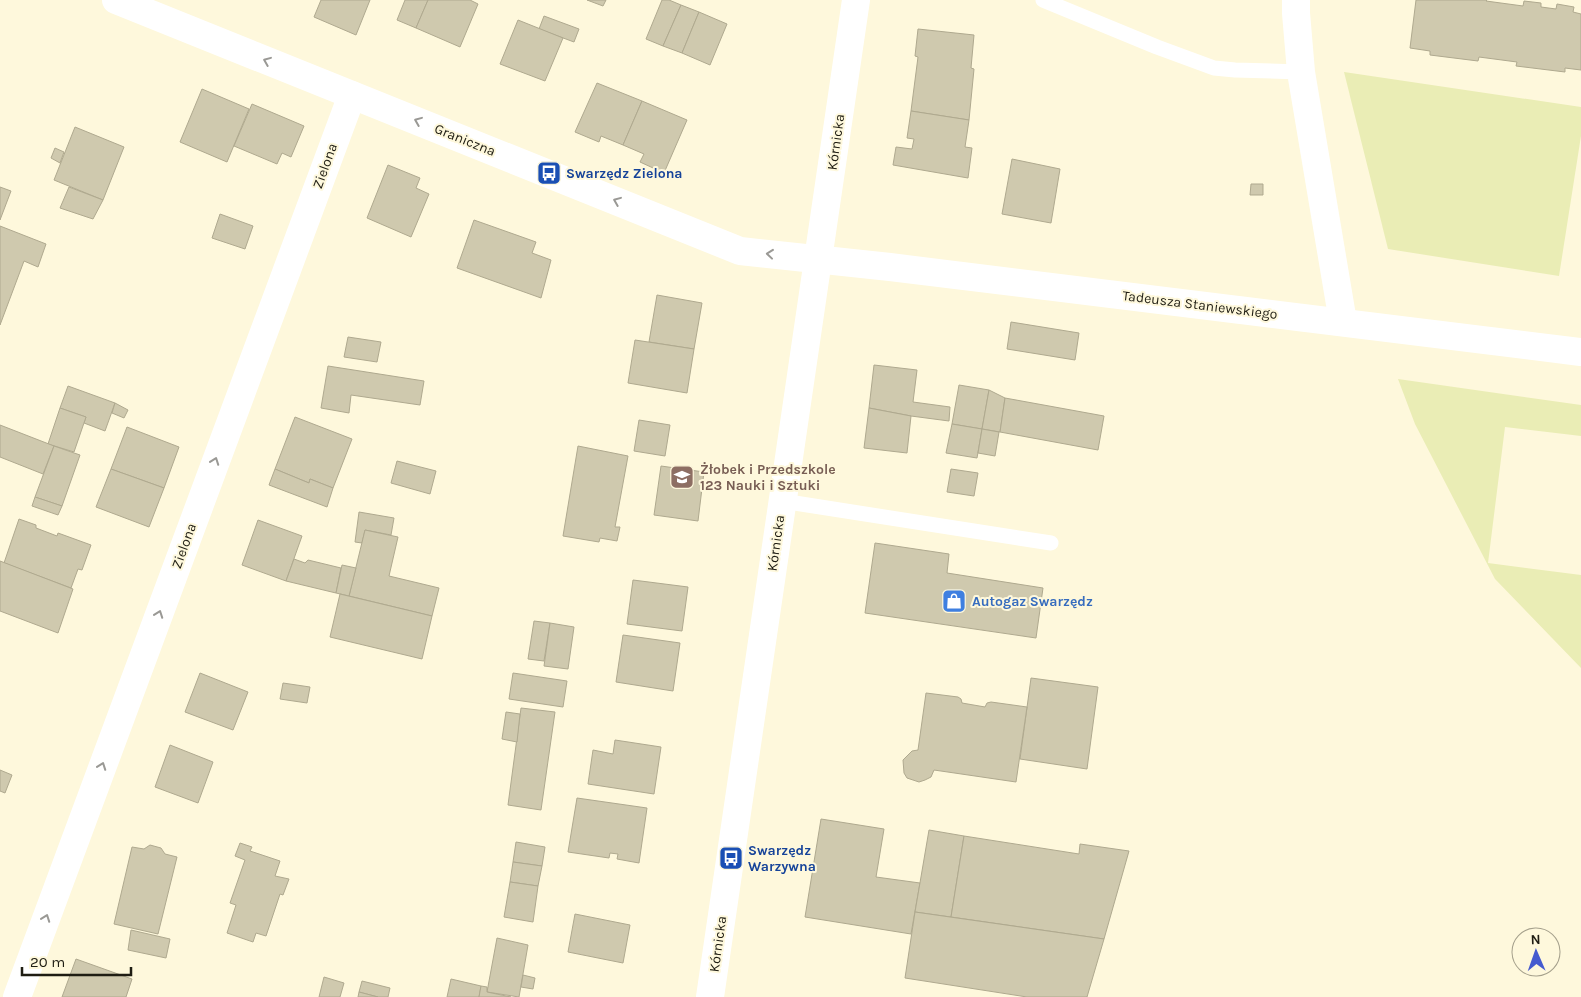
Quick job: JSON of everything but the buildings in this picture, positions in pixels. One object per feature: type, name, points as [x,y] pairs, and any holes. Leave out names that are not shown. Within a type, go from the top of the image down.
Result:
[{"type":"street","name":"Graniczna","points":[[116,0],[740,251],[818,260]]},
{"type":"street","name":"Kórnicka","points":[[710,997],[856,0]]},
{"type":"street","points":[[1296,0],[1301,72],[1343,322]]},
{"type":"street","name":"Zielona","points":[[17,997],[352,95]]},
{"type":"street","name":"Tadeusza Staniewskiego","points":[[818,260],[1581,352]]},
{"type":"lane","points":[[1043,0],[1214,68],[1301,72]]},
{"type":"lane","points":[[782,501],[1051,543]]},
{"type":"green space","points":[[1344,72],[1581,107],[1581,136],[1559,276],[1388,249]]},
{"type":"green space","points":[[1398,379],[1581,405],[1581,436],[1505,427],[1488,563],[1581,575],[1581,668],[1495,579],[1415,424]]},
{"type":"place","name":"Swarzędz Zielona","points":[[549,173]]},
{"type":"place","name":"Żłobek i Przedszkole 123 Nauki i Sztuki","points":[[682,477]]},
{"type":"place","name":"Autogaz Swarzędz","points":[[954,601]]},
{"type":"place","name":"Swarzędz Warzywna","points":[[731,858]]}]
